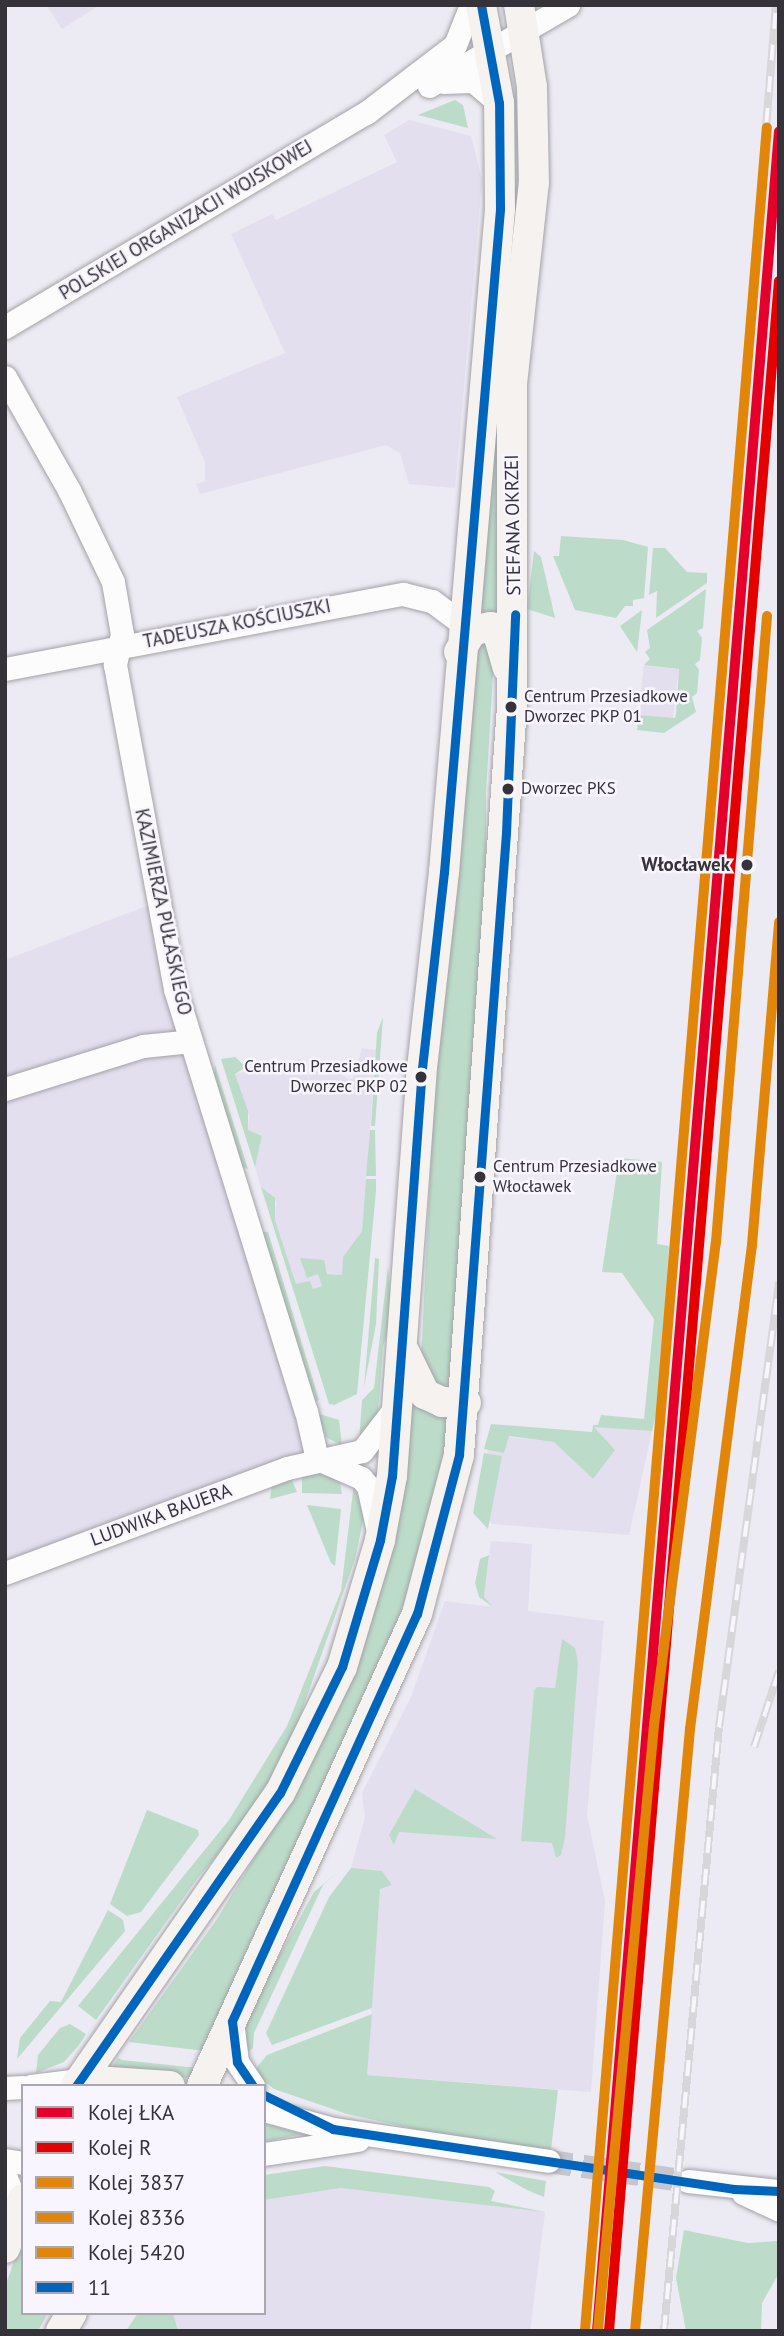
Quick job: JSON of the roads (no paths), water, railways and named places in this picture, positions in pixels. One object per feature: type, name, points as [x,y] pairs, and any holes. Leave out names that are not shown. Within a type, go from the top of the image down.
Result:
[{"type":"main road","name":"STEFANA OKRZEI","points":[[78,2083],[286,1782],[342,1667],[380,1540],[392,1476],[421,1077],[444,872],[461,638],[500,209],[499,103],[481,5]]},
{"type":"main road","points":[[506,5],[491,51],[511,65],[517,81],[534,100]]},
{"type":"main road","name":"STEFANA OKRZEI","points":[[203,2084],[417,1614],[454,1483],[466,1403],[513,688],[512,384],[532,217],[534,100],[522,19]]},
{"type":"main road","points":[[461,638],[473,630],[491,627],[498,634],[513,688]]},
{"type":"main road","points":[[402,1350],[425,1394],[435,1401],[466,1403]]},
{"type":"main road","points":[[78,2083],[133,2083]]},
{"type":"main road","points":[[5,2248],[21,2204]]},
{"type":"main road","points":[[61,2331],[71,2315]]},
{"type":"street","points":[[471,5],[455,45],[491,51]]},
{"type":"street","name":"POLSKIEJ ORGANIZACJI WOJSKOWEJ","points":[[366,113],[429,86],[491,51],[522,19],[568,5]]},
{"type":"street","name":"POLSKIEJ ORGANIZACJI WOJSKOWEJ","points":[[5,327],[366,113],[455,45]]},
{"type":"street","name":"POLSKIEJ ORGANIZACJI WOJSKOWEJ","points":[[429,86],[467,79],[499,103]]},
{"type":"street","name":"KAZIMIERZA PUŁASKIEGO","points":[[5,377],[107,567],[122,634],[115,665],[160,917],[191,1041],[306,1411],[317,1459]]},
{"type":"street","name":"TADEUSZA KOŚCIUSZKI","points":[[5,669],[403,594],[432,601],[461,638]]},
{"type":"street","points":[[5,1089],[143,1046],[191,1041]]},
{"type":"street","name":"LUDWIKA BAUERA","points":[[5,1573],[317,1459],[362,1451],[398,1404]]},
{"type":"street","points":[[317,1459],[354,1472],[368,1486],[380,1540]]},
{"type":"street","points":[[232,2021],[237,2062],[252,2084]]},
{"type":"street","points":[[266,2096],[332,2129]]},
{"type":"street","points":[[266,2111],[332,2129],[549,2161]]},
{"type":"street","points":[[266,2154],[379,2137]]},
{"type":"street","points":[[5,2175],[21,2204]]},
{"type":"street","points":[[688,2182],[734,2189],[779,2191]]},
{"type":"street","points":[[734,2189],[779,2210]]},
{"type":"tunnel","points":[[549,2161],[688,2181]]},
{"type":"railway","points":[[735,507],[776,5]]},
{"type":"railway","points":[[664,2331],[719,1727],[779,1282]]},
{"type":"railway","points":[[754,1747],[779,1671]]},
{"type":"rail line","name":"3837","points":[[585,2330],[767,128]]},
{"type":"rail line","name":"ŁKA","points":[[597,2331],[779,132]]},
{"type":"rail line","name":"R","points":[[609,2331],[779,281]]},
{"type":"rail line","name":"8336","points":[[598,2330],[654,1725],[716,1242],[767,616]]},
{"type":"rail line","name":"5420","points":[[635,2331],[690,1729],[752,1245],[779,922]]},
{"type":"place","name":"Centrum Przesiadkowe Dworzec PKP 01","points":[[511,707]]},
{"type":"place","name":"Dworzec PKS","points":[[508,789]]},
{"type":"place","name":"Włocławek","points":[[747,865]]},
{"type":"place","name":"Centrum Przesiadkowe Dworzec PKP 02","points":[[421,1077]]},
{"type":"place","name":"Centrum Przesiadkowe Włocławek","points":[[480,1177]]}]
